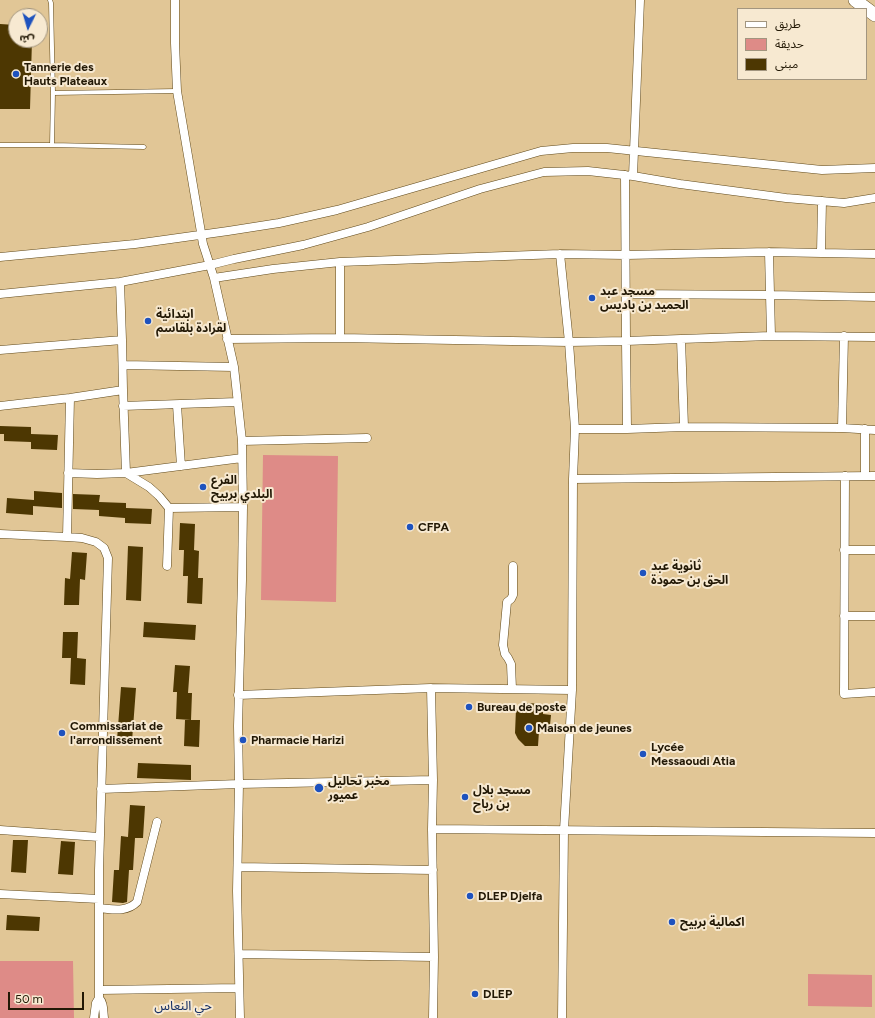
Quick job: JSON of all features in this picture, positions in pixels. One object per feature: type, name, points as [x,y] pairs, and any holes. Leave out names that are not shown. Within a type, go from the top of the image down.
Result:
[{"type":"highway","points":[[855,0],[866,8]]},
{"type":"street","points":[[175,0],[177,91],[203,244],[214,278],[234,367],[242,441],[243,507],[238,695],[239,784],[237,892],[240,1018]]},
{"type":"street","points":[[627,428],[626,255],[629,175],[634,151],[640,0]]},
{"type":"street","points":[[0,258],[135,244],[279,223],[337,210],[541,151],[574,148],[607,148],[822,170],[875,168]]},
{"type":"street","points":[[0,294],[120,282],[208,261],[310,243],[368,227],[480,189],[544,172],[588,171],[629,175],[680,184],[778,197],[844,203],[875,198]]},
{"type":"street","points":[[821,253],[822,201]]},
{"type":"street","points":[[769,252],[771,336]]},
{"type":"street","points":[[214,278],[273,268],[340,262],[560,254],[626,255],[769,252],[875,254]]},
{"type":"street","points":[[560,254],[575,429],[573,479],[572,690],[564,830],[562,1018]]},
{"type":"street","points":[[340,262],[340,338]]},
{"type":"street","points":[[120,282],[126,473]]},
{"type":"street","points":[[626,294],[875,297]]},
{"type":"street","points":[[227,339],[340,338],[568,342],[771,336],[875,337]]},
{"type":"street","points":[[842,428],[844,336]]},
{"type":"street","points":[[681,339],[684,427]]},
{"type":"street","points":[[0,350],[122,340]]},
{"type":"street","points":[[123,365],[234,367]]},
{"type":"street","points":[[0,406],[123,390]]},
{"type":"street","points":[[67,537],[70,398]]},
{"type":"street","points":[[123,406],[237,402]]},
{"type":"street","points":[[177,405],[181,466]]},
{"type":"street","points":[[575,429],[684,427],[842,428],[875,430]]},
{"type":"street","points":[[865,429],[865,476]]},
{"type":"street","points":[[242,441],[367,438]]},
{"type":"street","points":[[68,473],[126,473],[242,458]]},
{"type":"street","points":[[126,473],[149,487],[169,508],[167,566]]},
{"type":"street","points":[[845,476],[844,694],[875,692]]},
{"type":"street","points":[[573,479],[875,476]]},
{"type":"street","points":[[169,508],[243,507]]},
{"type":"street","points":[[0,534],[82,538],[96,542],[104,548],[108,558],[100,837],[99,994],[94,1018]]},
{"type":"street","points":[[844,550],[875,550]]},
{"type":"street","points":[[512,689],[511,664],[505,654],[503,645],[507,602],[513,595],[513,566]]},
{"type":"street","points":[[844,616],[875,616]]},
{"type":"street","points":[[238,695],[432,688],[572,690]]},
{"type":"street","points":[[432,688],[433,1018]]},
{"type":"street","points":[[101,789],[239,784],[433,780]]},
{"type":"street","points":[[99,908],[126,910],[137,902],[157,822]]},
{"type":"street","points":[[432,829],[875,833]]},
{"type":"street","points":[[0,830],[100,837]]},
{"type":"street","points":[[238,867],[433,870]]},
{"type":"street","points":[[0,894],[99,899]]},
{"type":"street","points":[[239,954],[434,957]]},
{"type":"street","points":[[99,994],[239,988]]},
{"type":"street","points":[[99,994],[104,1018]]},
{"type":"lane","points":[[50,0],[53,93],[52,145]]},
{"type":"lane","points":[[53,93],[177,91]]},
{"type":"lane","points":[[0,145],[144,147]]},
{"type":"green space","points":[[263,455],[338,456],[336,602],[261,600]]},
{"type":"green space","points":[[0,961],[73,961],[74,1018],[0,1018]]},
{"type":"green space","points":[[808,974],[872,975],[872,1007],[808,1006]]},
{"type":"building","name":"Tannerie des Hauts Plateaux","points":[[0,24],[8,24],[8,48],[32,48],[30,109],[0,109]]},
{"type":"building","points":[[0,426],[31,427],[31,434],[58,435],[57,450],[31,449],[31,442],[4,441],[4,434],[0,434]]},
{"type":"building","points":[[34,491],[62,493],[62,508],[33,506],[33,515],[6,513],[7,498],[34,500]]},
{"type":"building","points":[[73,494],[100,495],[99,502],[126,503],[126,508],[152,509],[151,524],[125,523],[125,518],[99,516],[99,510],[73,509]]},
{"type":"building","points":[[180,523],[195,524],[194,550],[199,551],[198,578],[203,578],[202,604],[187,603],[188,576],[183,576],[184,550],[179,550]]},
{"type":"building","points":[[128,546],[143,547],[141,601],[126,600]]},
{"type":"building","points":[[72,552],[87,553],[85,580],[80,579],[79,605],[64,605],[65,578],[70,579]]},
{"type":"building","points":[[144,622],[196,625],[195,640],[143,637]]},
{"type":"building","points":[[63,632],[78,632],[77,658],[86,659],[85,685],[70,684],[71,658],[62,658]]},
{"type":"building","points":[[175,665],[190,666],[188,693],[192,693],[191,720],[176,719],[177,692],[173,692]]},
{"type":"building","points":[[121,687],[136,688],[132,741],[117,740]]},
{"type":"building","name":"Maison de jeunes","points":[[527,703],[543,704],[543,714],[551,715],[550,725],[543,724],[543,731],[539,731],[538,746],[525,746],[518,739],[515,733],[516,709],[527,709]]},
{"type":"building","points":[[185,720],[200,720],[199,747],[184,746]]},
{"type":"building","points":[[138,763],[191,765],[191,780],[137,778]]},
{"type":"building","points":[[130,805],[145,806],[143,838],[135,838],[133,870],[129,870],[127,902],[112,902],[114,870],[119,870],[121,836],[128,837]]},
{"type":"building","points":[[13,840],[28,840],[26,873],[11,872]]},
{"type":"building","points":[[61,841],[75,842],[73,875],[58,874]]},
{"type":"building","points":[[7,915],[40,917],[39,931],[6,930]]},
{"type":"place","name":"Tannerie des Hauts Plateaux","points":[[16,74]]},
{"type":"place","name":"مسجد عبد الحميد بن باديس","points":[[592,298]]},
{"type":"place","name":"ابتدائية لقرادة بلقاسم","points":[[148,321]]},
{"type":"place","name":"الفرع البلدي بربيح","points":[[203,487]]},
{"type":"place","name":"CFPA","points":[[410,527]]},
{"type":"place","name":"ثانوية عبد الحق بن حمودة","points":[[643,573]]},
{"type":"place","name":"Bureau de poste","points":[[469,707]]},
{"type":"place","name":"Maison de jeunes","points":[[529,728]]},
{"type":"place","name":"Commissariat de l'arrondissement","points":[[62,733]]},
{"type":"place","name":"Pharmacie Harizi","points":[[243,740]]},
{"type":"place","name":"Lycée Messaoudi Atia","points":[[643,754]]},
{"type":"place","name":"مخبر تحاليل عميور","points":[[319,788]]},
{"type":"place","name":"مسجد بلال بن رباح","points":[[465,797]]},
{"type":"place","name":"DLEP Djelfa","points":[[470,896]]},
{"type":"place","name":"اكمالية بربيح","points":[[672,922]]},
{"type":"place","name":"DLEP","points":[[475,994]]},
{"type":"district","name":"حي النعاس","points":[[183,1006]]}]
